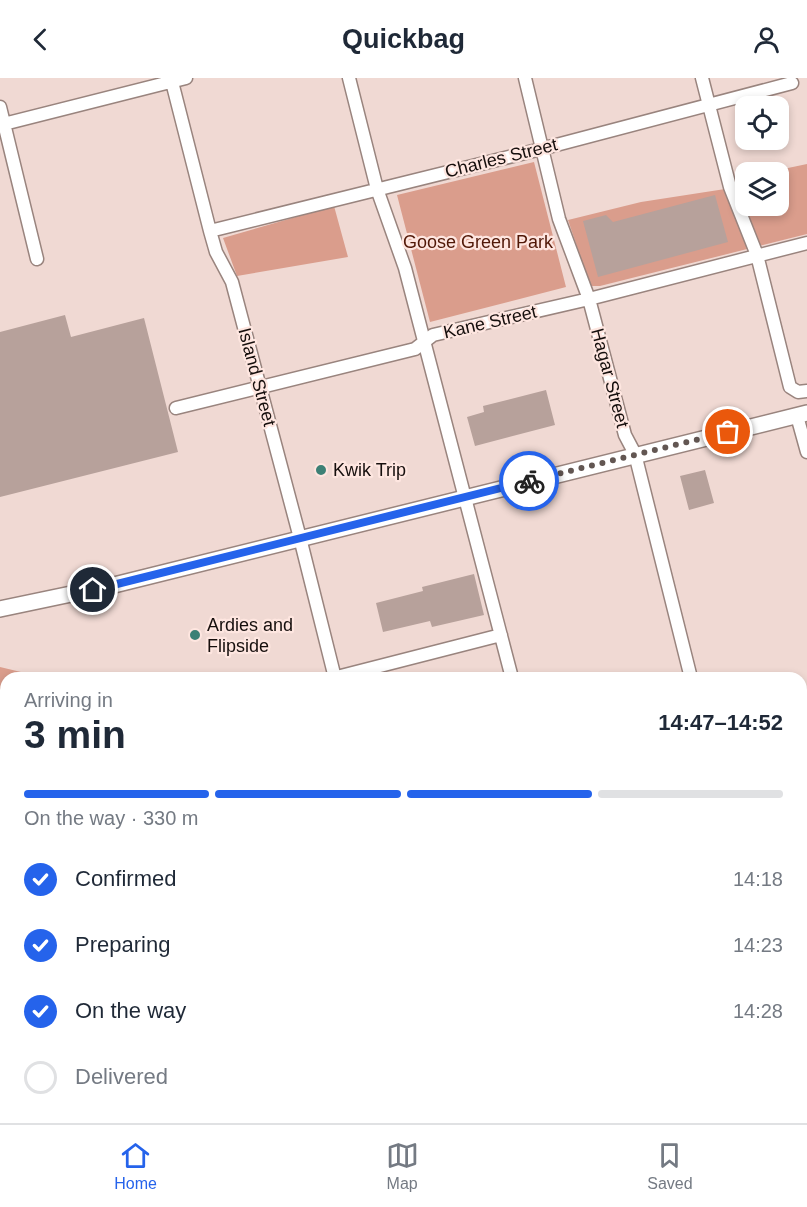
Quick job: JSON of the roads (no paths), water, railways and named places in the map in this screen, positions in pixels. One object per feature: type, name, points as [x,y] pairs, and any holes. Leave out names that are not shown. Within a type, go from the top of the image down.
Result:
[{"type":"main road","points":[[0,609],[114,585],[634,454],[802,415]]},
{"type":"street","points":[[2,125],[186,78]]},
{"type":"street","points":[[349,78],[377,189],[405,268],[425,341],[510,672]]},
{"type":"street","name":"Hagar Street","points":[[525,78],[559,219],[589,299],[625,435],[634,454],[689,672]]},
{"type":"street","points":[[702,78],[730,187],[757,255],[788,381],[794,391],[807,391]]},
{"type":"street","name":"Island Street","points":[[172,80],[216,252],[232,282],[300,538],[333,672]]},
{"type":"street","name":"Charles Street","points":[[210,231],[541,149],[792,83]]},
{"type":"street","points":[[0,107],[2,125],[37,259]]},
{"type":"street","name":"Kane Street","points":[[176,408],[415,349],[433,335],[589,299],[807,243]]},
{"type":"street","points":[[802,415],[807,452]]},
{"type":"street","points":[[357,672],[501,635]]},
{"type":"place","name":"Kwik Trip","points":[[321,470]]},
{"type":"place","name":"Ardies and Flipside","points":[[195,635]]},
{"type":"park label","name":"Goose Green Park","points":[[478,242]]}]
